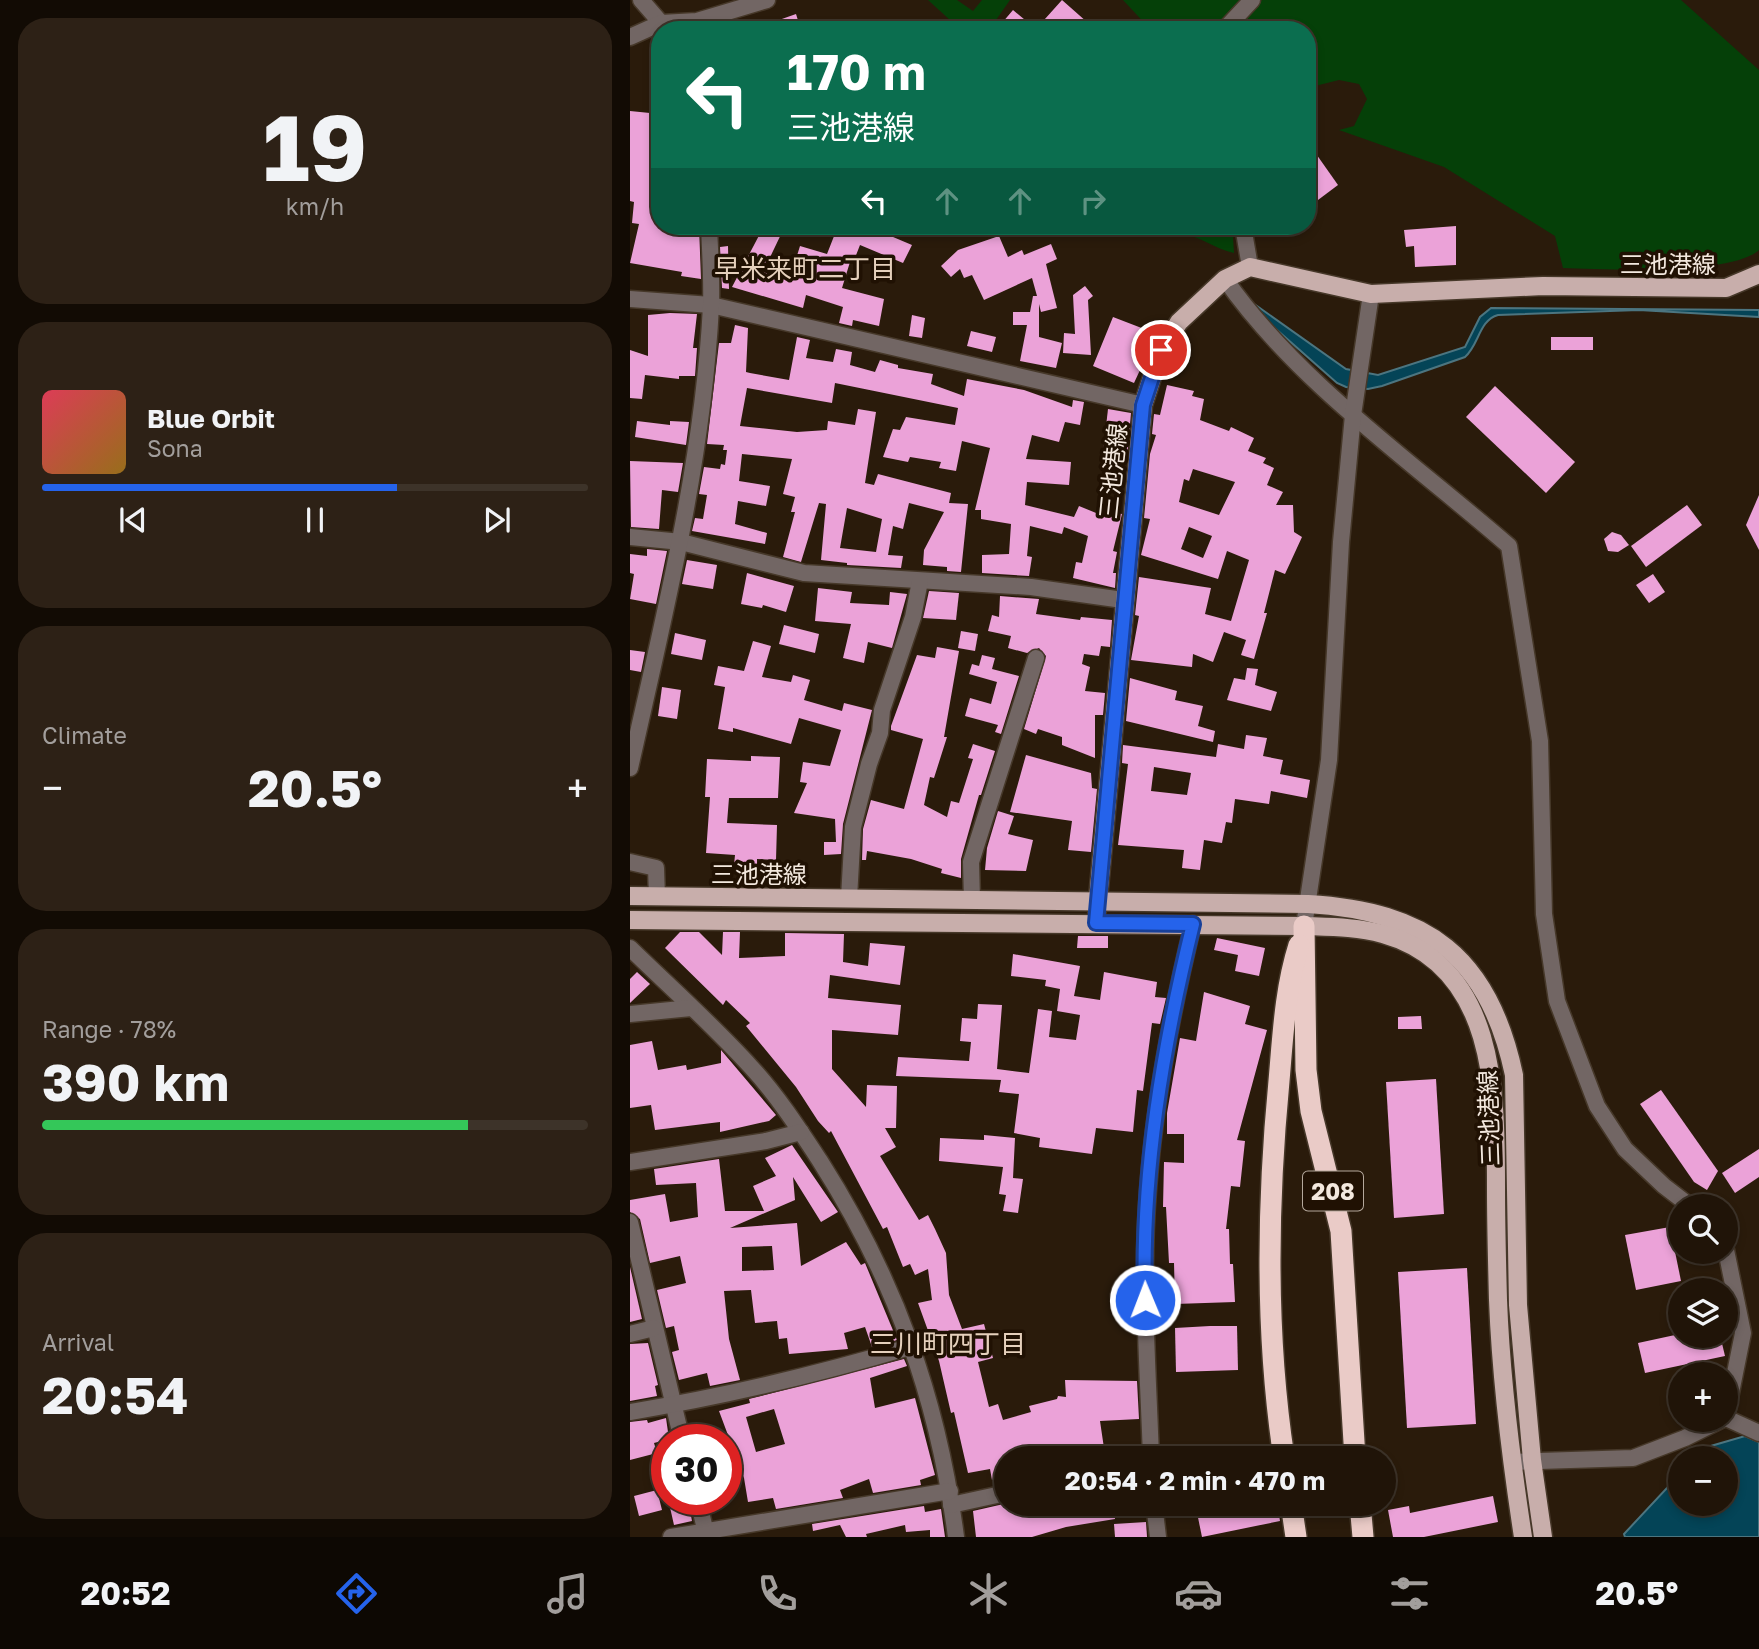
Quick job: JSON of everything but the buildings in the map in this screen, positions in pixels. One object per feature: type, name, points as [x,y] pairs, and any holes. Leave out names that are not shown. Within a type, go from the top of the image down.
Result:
[{"type":"highway","name":"208","points":[[1283,1446],[1273,1354],[1270,1263],[1273,1141],[1288,979],[1304,926]]},
{"type":"highway","name":"208","points":[[1304,926],[1306,1070],[1311,1111],[1342,1231],[1354,1446]]},
{"type":"highway","points":[[1293,1516],[1296,1537]]},
{"type":"highway","points":[[1361,1516],[1363,1537]]},
{"type":"main road","name":"三池港線","points":[[1096,923],[1123,600],[1143,405],[1161,350],[1179,321],[1225,279],[1250,267],[1371,294],[1543,286],[1726,288],[1759,274]]},
{"type":"main road","name":"三池港線","points":[[630,896],[1308,904],[1349,906],[1389,916],[1426,932],[1458,955],[1478,982],[1495,1011],[1507,1042],[1514,1075],[1518,1305],[1532,1460],[1543,1537]]},
{"type":"main road","name":"三池港線","points":[[630,920],[1304,926],[1350,928],[1385,935],[1416,949],[1440,968],[1460,990],[1476,1018],[1493,1079],[1498,1303],[1512,1462],[1523,1537]]},
{"type":"street","points":[[641,0],[659,21]]},
{"type":"street","points":[[710,21],[767,0]]},
{"type":"street","points":[[1232,21],[1252,0]]},
{"type":"street","points":[[630,37],[651,28]]},
{"type":"street","points":[[630,768],[681,542],[700,420],[710,305],[709,235]]},
{"type":"street","points":[[1245,235],[1250,267]]},
{"type":"street","points":[[1225,279],[1250,314],[1353,415],[1509,546],[1540,741],[1544,914],[1557,1001],[1597,1106],[1618,1138],[1674,1194]]},
{"type":"street","points":[[1304,926],[1329,760],[1341,542],[1356,389],[1371,294]]},
{"type":"street","points":[[630,299],[710,305],[1143,405]]},
{"type":"street","points":[[630,537],[681,542],[804,573],[1031,587],[1123,600]]},
{"type":"street","points":[[849,898],[853,827],[880,733],[882,710],[913,617],[920,581]]},
{"type":"street","points":[[972,900],[971,862],[1036,658]]},
{"type":"street","points":[[630,862],[656,867],[657,897]]},
{"type":"street","points":[[1151,1446],[1144,1276],[1149,1191],[1169,1022],[1193,924]]},
{"type":"street","points":[[630,947],[752,1068],[801,1132],[865,1236],[891,1289],[913,1346],[934,1416],[956,1537]]},
{"type":"street","points":[[630,1014],[691,1008]]},
{"type":"street","points":[[630,1162],[766,1141],[801,1132]]},
{"type":"street","points":[[630,1222],[678,1424]]},
{"type":"street","points":[[1729,1264],[1742,1326],[1735,1362]]},
{"type":"street","points":[[1742,1326],[1759,1334]]},
{"type":"street","points":[[630,1334],[654,1328]]},
{"type":"street","points":[[630,1412],[811,1376],[913,1346]]},
{"type":"street","points":[[1738,1424],[1759,1433]]},
{"type":"street","points":[[1512,1462],[1633,1458],[1697,1432]]},
{"type":"street","points":[[671,1537],[994,1494]]},
{"type":"street","points":[[702,1515],[706,1534]]},
{"type":"street","points":[[1156,1516],[1158,1537]]},
{"type":"green space","points":[[928,0],[957,0],[973,11],[982,0],[1010,0],[995,21],[951,21]]},
{"type":"green space","points":[[1123,0],[1241,0],[1224,21],[1143,21]]},
{"type":"green space","points":[[1262,0],[1681,0],[1759,70],[1759,250],[1744,258],[1722,264],[1695,267],[1636,270],[1563,268],[1555,236],[1444,167],[1339,130],[1354,126],[1367,99],[1359,84],[1339,80],[1316,86],[1316,21],[1242,21]]},
{"type":"green space","points":[[1185,235],[1230,235],[1233,237],[1234,253],[1219,248]]},
{"type":"water","points":[[1257,306],[1346,369],[1378,375],[1465,347],[1480,317],[1491,308],[1759,310],[1759,317],[1639,310],[1498,315],[1483,327],[1465,357],[1368,389],[1346,387],[1337,383],[1260,315]]},
{"type":"water","points":[[1745,1436],[1759,1442],[1759,1537],[1625,1537],[1624,1534],[1668,1487],[1668,1516],[1738,1516],[1738,1446],[1711,1446]]},
{"type":"district","name":"早米来町二丁目","points":[[805,268]]},
{"type":"district","name":"三川町四丁目","points":[[948,1343]]},
{"type":"route","points":[[1145,1300],[1144,1276],[1155,1126],[1169,1022],[1193,924],[1096,923],[1123,600],[1143,405],[1161,350]]}]
